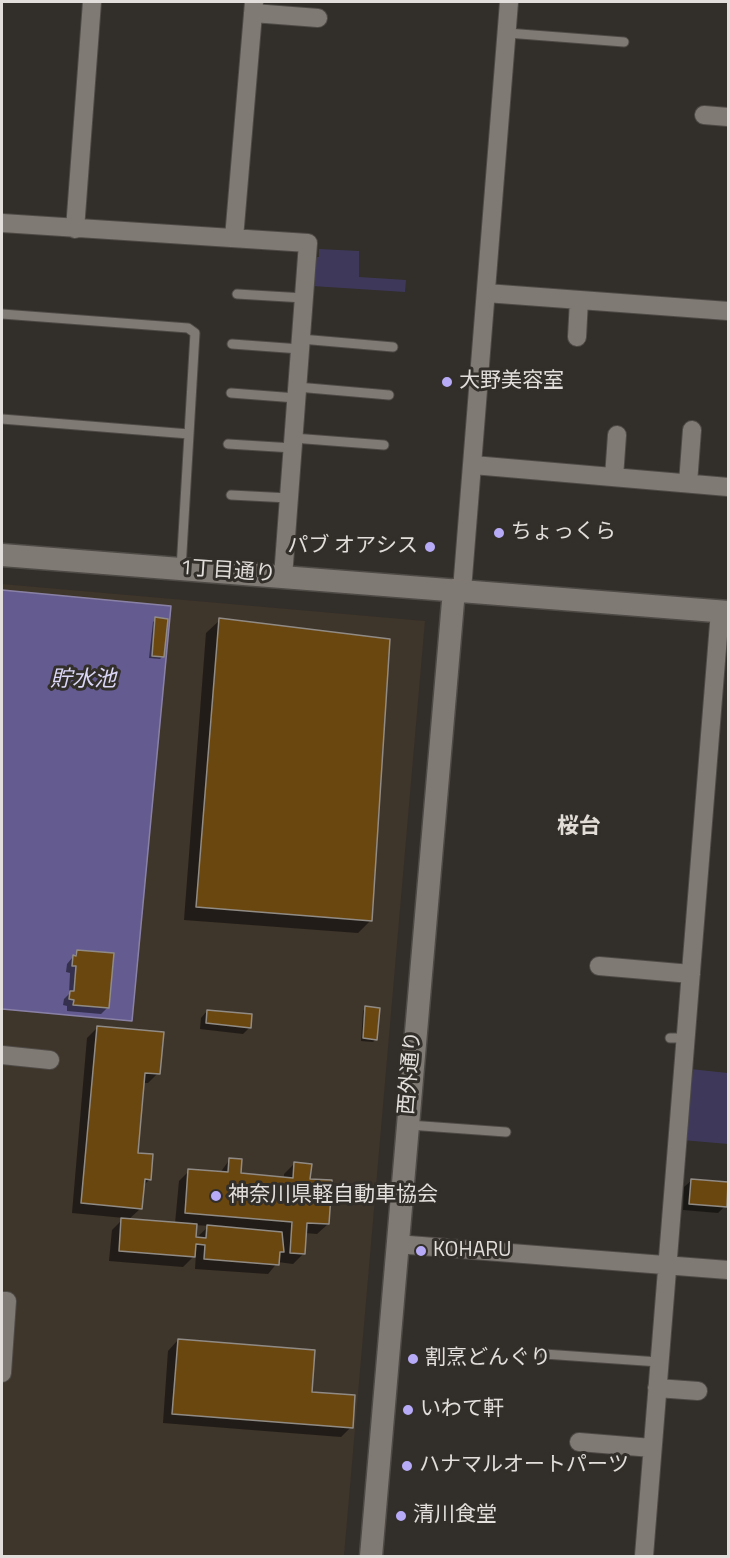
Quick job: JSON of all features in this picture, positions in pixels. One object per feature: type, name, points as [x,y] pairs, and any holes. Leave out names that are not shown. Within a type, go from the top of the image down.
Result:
[{"type":"street","points":[[75,229],[92,2]]},
{"type":"street","points":[[458,590],[473,465],[509,2]]},
{"type":"street","points":[[234,238],[254,7],[318,18]]},
{"type":"street","points":[[704,115],[729,117]]},
{"type":"street","points":[[2,223],[308,243],[284,577]]},
{"type":"street","points":[[486,293],[729,311]]},
{"type":"street","points":[[577,338],[579,300]]},
{"type":"street","points":[[688,483],[692,430]]},
{"type":"street","points":[[614,477],[617,435]]},
{"type":"street","points":[[473,465],[729,487]]},
{"type":"street","name":"1丁目通り","points":[[2,555],[724,612]]},
{"type":"street","name":"西外通り","points":[[371,1557],[406,1124],[458,590]]},
{"type":"street","points":[[644,1557],[666,1266],[678,1038],[691,974],[724,612]]},
{"type":"street","points":[[599,966],[691,974]]},
{"type":"street","points":[[9,1061],[50,1059]]},
{"type":"street","points":[[396,1244],[729,1270]]},
{"type":"street","points":[[2,1301],[7,1301],[8,1363]]},
{"type":"street","points":[[657,1388],[698,1391]]},
{"type":"street","points":[[579,1442],[652,1448]]},
{"type":"lane","points":[[507,33],[624,42]]},
{"type":"lane","points":[[237,294],[304,298]]},
{"type":"lane","points":[[2,314],[188,328],[195,333],[181,569]]},
{"type":"lane","points":[[232,344],[393,347]]},
{"type":"lane","points":[[231,393],[297,392],[389,395]]},
{"type":"lane","points":[[2,419],[189,434]]},
{"type":"lane","points":[[228,444],[384,445]]},
{"type":"lane","points":[[231,495],[289,498]]},
{"type":"lane","points":[[406,1124],[506,1132]]},
{"type":"lane","points":[[544,1354],[659,1362]]},
{"type":"shaded area","points":[[319,249],[359,251],[359,277],[406,280],[405,292],[312,286],[313,257],[319,257]]},
{"type":"shaded area","points":[[2,584],[425,621],[344,1556],[2,1556]]},
{"type":"shaded area","points":[[690,1069],[728,1073],[728,1144],[682,1140]]},
{"type":"water","name":"貯水池","points":[[2,590],[171,606],[132,1021],[2,1009]]},
{"type":"building","points":[[155,617],[168,619],[164,657],[152,656]]},
{"type":"building","points":[[219,618],[390,639],[372,921],[196,907]]},
{"type":"building","points":[[77,950],[114,953],[109,1008],[73,1005],[74,1000],[69,999],[70,991],[74,991],[76,966],[72,966],[73,955],[76,956]]},
{"type":"building","points":[[365,1006],[380,1008],[377,1040],[363,1038]]},
{"type":"building","points":[[207,1010],[252,1014],[251,1028],[206,1023]]},
{"type":"building","points":[[97,1026],[164,1032],[160,1074],[145,1073],[138,1153],[153,1154],[151,1180],[145,1179],[142,1209],[81,1203]]},
{"type":"building","points":[[229,1158],[242,1159],[241,1173],[293,1178],[294,1162],[312,1164],[310,1179],[332,1180],[329,1224],[307,1223],[305,1254],[290,1253],[292,1222],[185,1213],[188,1169],[228,1172]]},
{"type":"building","points":[[691,1179],[728,1182],[727,1207],[689,1204]]},
{"type":"building","points":[[121,1218],[197,1224],[196,1237],[206,1238],[207,1225],[282,1232],[284,1252],[280,1252],[279,1265],[204,1259],[205,1245],[196,1244],[195,1257],[119,1251]]},
{"type":"building","points":[[178,1339],[315,1350],[312,1392],[355,1395],[353,1428],[172,1414]]},
{"type":"place","name":"大野美容室","points":[[447,382]]},
{"type":"place","name":"ちょっくら","points":[[499,533]]},
{"type":"place","name":"パブ オアシス","points":[[430,547]]},
{"type":"place","name":"神奈川県軽自動車協会","points":[[216,1196]]},
{"type":"place","name":"KOHARU","points":[[421,1251]]},
{"type":"place","name":"割烹どんぐり","points":[[413,1359]]},
{"type":"place","name":"いわて軒","points":[[408,1410]]},
{"type":"place","name":"ハナマルオートパーツ","points":[[407,1466]]},
{"type":"place","name":"清川食堂","points":[[401,1516]]},
{"type":"district","name":"桜台","points":[[579,828]]}]
